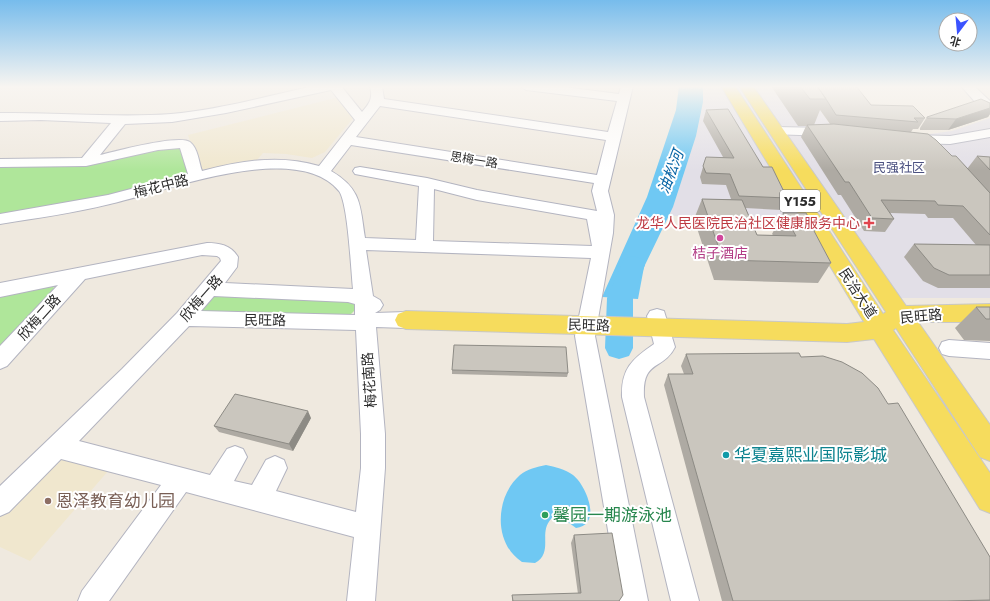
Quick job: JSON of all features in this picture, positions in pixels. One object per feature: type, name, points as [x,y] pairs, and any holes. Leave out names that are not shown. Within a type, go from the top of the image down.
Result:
[{"type":"main road","name":"民治大道","points":[[747,114],[887,316],[990,448]]},
{"type":"main road","name":"民治大道","points":[[765,114],[887,316],[990,499]]},
{"type":"main road","name":"民旺路","points":[[407,314],[593,318],[836,332],[869,331],[903,302],[990,302]]},
{"type":"main road","name":"民旺路","points":[[887,316],[918,313],[990,313]]},
{"type":"street","points":[[0,117],[48,116],[121,120],[172,118],[201,114]]},
{"type":"street","points":[[357,114],[362,120]]},
{"type":"street","points":[[322,172],[367,114]]},
{"type":"street","points":[[459,114],[615,137]]},
{"type":"street","points":[[620,114],[600,191],[606,215],[605,233],[593,318],[585,340],[634,601]]},
{"type":"street","points":[[818,119],[826,131]]},
{"type":"street","points":[[86,162],[121,120]]},
{"type":"street","points":[[776,131],[826,131],[844,133]]},
{"type":"street","points":[[894,138],[950,140],[990,134]]},
{"type":"street","points":[[922,138],[944,155]]},
{"type":"street","name":"思梅一路","points":[[346,140],[602,180]]},
{"type":"street","points":[[0,163],[86,162],[158,146],[180,144],[185,145],[188,150],[196,177]]},
{"type":"street","name":"梅花中路","points":[[0,219],[107,200],[236,167],[261,164],[290,165],[322,172]]},
{"type":"street","points":[[360,171],[427,183],[477,195],[594,215],[602,252]]},
{"type":"street","name":"梅花南路","points":[[322,172],[332,177],[349,195],[364,300],[373,434],[373,468],[361,601]]},
{"type":"street","points":[[424,246],[427,183]]},
{"type":"street","points":[[357,244],[602,252]]},
{"type":"street","name":"欣梅一路","points":[[0,290],[202,249],[220,250],[227,254],[230,264],[184,318],[0,504]]},
{"type":"street","name":"欣梅二路","points":[[0,360],[79,274]]},
{"type":"street","name":"民旺路","points":[[208,289],[348,295],[364,300],[378,307],[407,314]]},
{"type":"street","name":"民旺路","points":[[184,318],[365,322],[407,314]]},
{"type":"street","points":[[652,321],[665,347],[638,367],[633,375],[632,391],[685,601]]},
{"type":"street","points":[[949,348],[990,351]]},
{"type":"street","points":[[58,447],[368,528]]},
{"type":"street","points":[[215,489],[235,457]]},
{"type":"street","points":[[258,500],[275,468]]},
{"type":"street","points":[[92,601],[180,480]]},
{"type":"shaded area","points":[[271,114],[352,114],[354,117],[325,152],[312,158],[286,154],[263,153],[257,160],[200,170],[188,135]]},
{"type":"shaded area","points":[[701,114],[823,114],[831,126],[930,138],[930,134],[952,131],[990,118],[990,298],[893,298],[848,224],[695,219],[669,215],[696,136]]},
{"type":"shaded area","name":"恩泽教育幼儿园","points":[[60,456],[109,470],[30,561],[0,547],[0,514]]},
{"type":"green space","points":[[177,147],[184,150],[186,175],[94,199],[0,214],[0,166],[79,167],[162,148]]},
{"type":"green space","points":[[54,284],[53,296],[0,352],[0,294]]},
{"type":"green space","points":[[212,295],[353,301],[356,309],[349,316],[201,312]]},
{"type":"water","points":[[675,114],[701,114],[696,136],[673,207],[644,267],[638,299],[602,297],[647,197]]},
{"type":"water","name":"馨园一期游泳池","points":[[546,465],[567,471],[578,480],[587,495],[590,504],[589,520],[584,525],[576,528],[561,517],[551,519],[547,524],[545,548],[541,559],[535,563],[522,562],[513,554],[506,543],[502,532],[502,507],[512,484],[520,475],[536,467]]},
{"type":"building","points":[[708,114],[731,114],[763,167],[772,167],[787,198],[739,196],[730,174],[706,173],[703,166],[706,157],[734,158]]},
{"type":"building","points":[[921,114],[925,118],[914,118],[918,122],[836,115]]},
{"type":"building","points":[[936,114],[971,114],[956,119],[927,117]]},
{"type":"building","points":[[834,124],[928,134],[952,156],[956,156],[990,193],[990,235],[963,206],[938,205],[935,201],[881,200],[894,219],[872,218],[849,182],[845,182],[807,125]]},
{"type":"building","points":[[977,156],[990,157],[990,170]]},
{"type":"building","points":[[702,199],[742,200],[757,235],[796,236],[783,213],[806,213],[816,229],[813,229],[831,263],[723,260]]},
{"type":"building","points":[[914,244],[990,245],[990,275],[949,275],[934,268]]},
{"type":"building","points":[[976,307],[990,307],[990,319],[986,319]]},
{"type":"building","points":[[454,345],[566,347],[568,373],[452,370]]},
{"type":"building","points":[[799,353],[801,357],[823,356],[842,362],[862,373],[878,388],[888,404],[898,403],[990,557],[990,600],[733,601],[668,374],[693,374],[686,354]]},
{"type":"building","points":[[235,394],[308,411],[289,444],[214,426]]},
{"type":"building","points":[[612,533],[623,595],[619,601],[513,601],[512,595],[581,593],[574,535]]},
{"type":"waterway","name":"油松河","points":[[619,348],[620,298],[633,265]]},
{"type":"place","name":"龙华人民医院民治社区健康服务中心","points":[[869,223]]},
{"type":"place","name":"桔子酒店","points":[[720,238]]},
{"type":"place","name":"华夏嘉熙业国际影城","points":[[726,455]]},
{"type":"place","name":"恩泽教育幼儿园","points":[[48,501]]},
{"type":"place","name":"馨园一期游泳池","points":[[545,515]]},
{"type":"district","name":"民强社区","points":[[899,167]]}]
